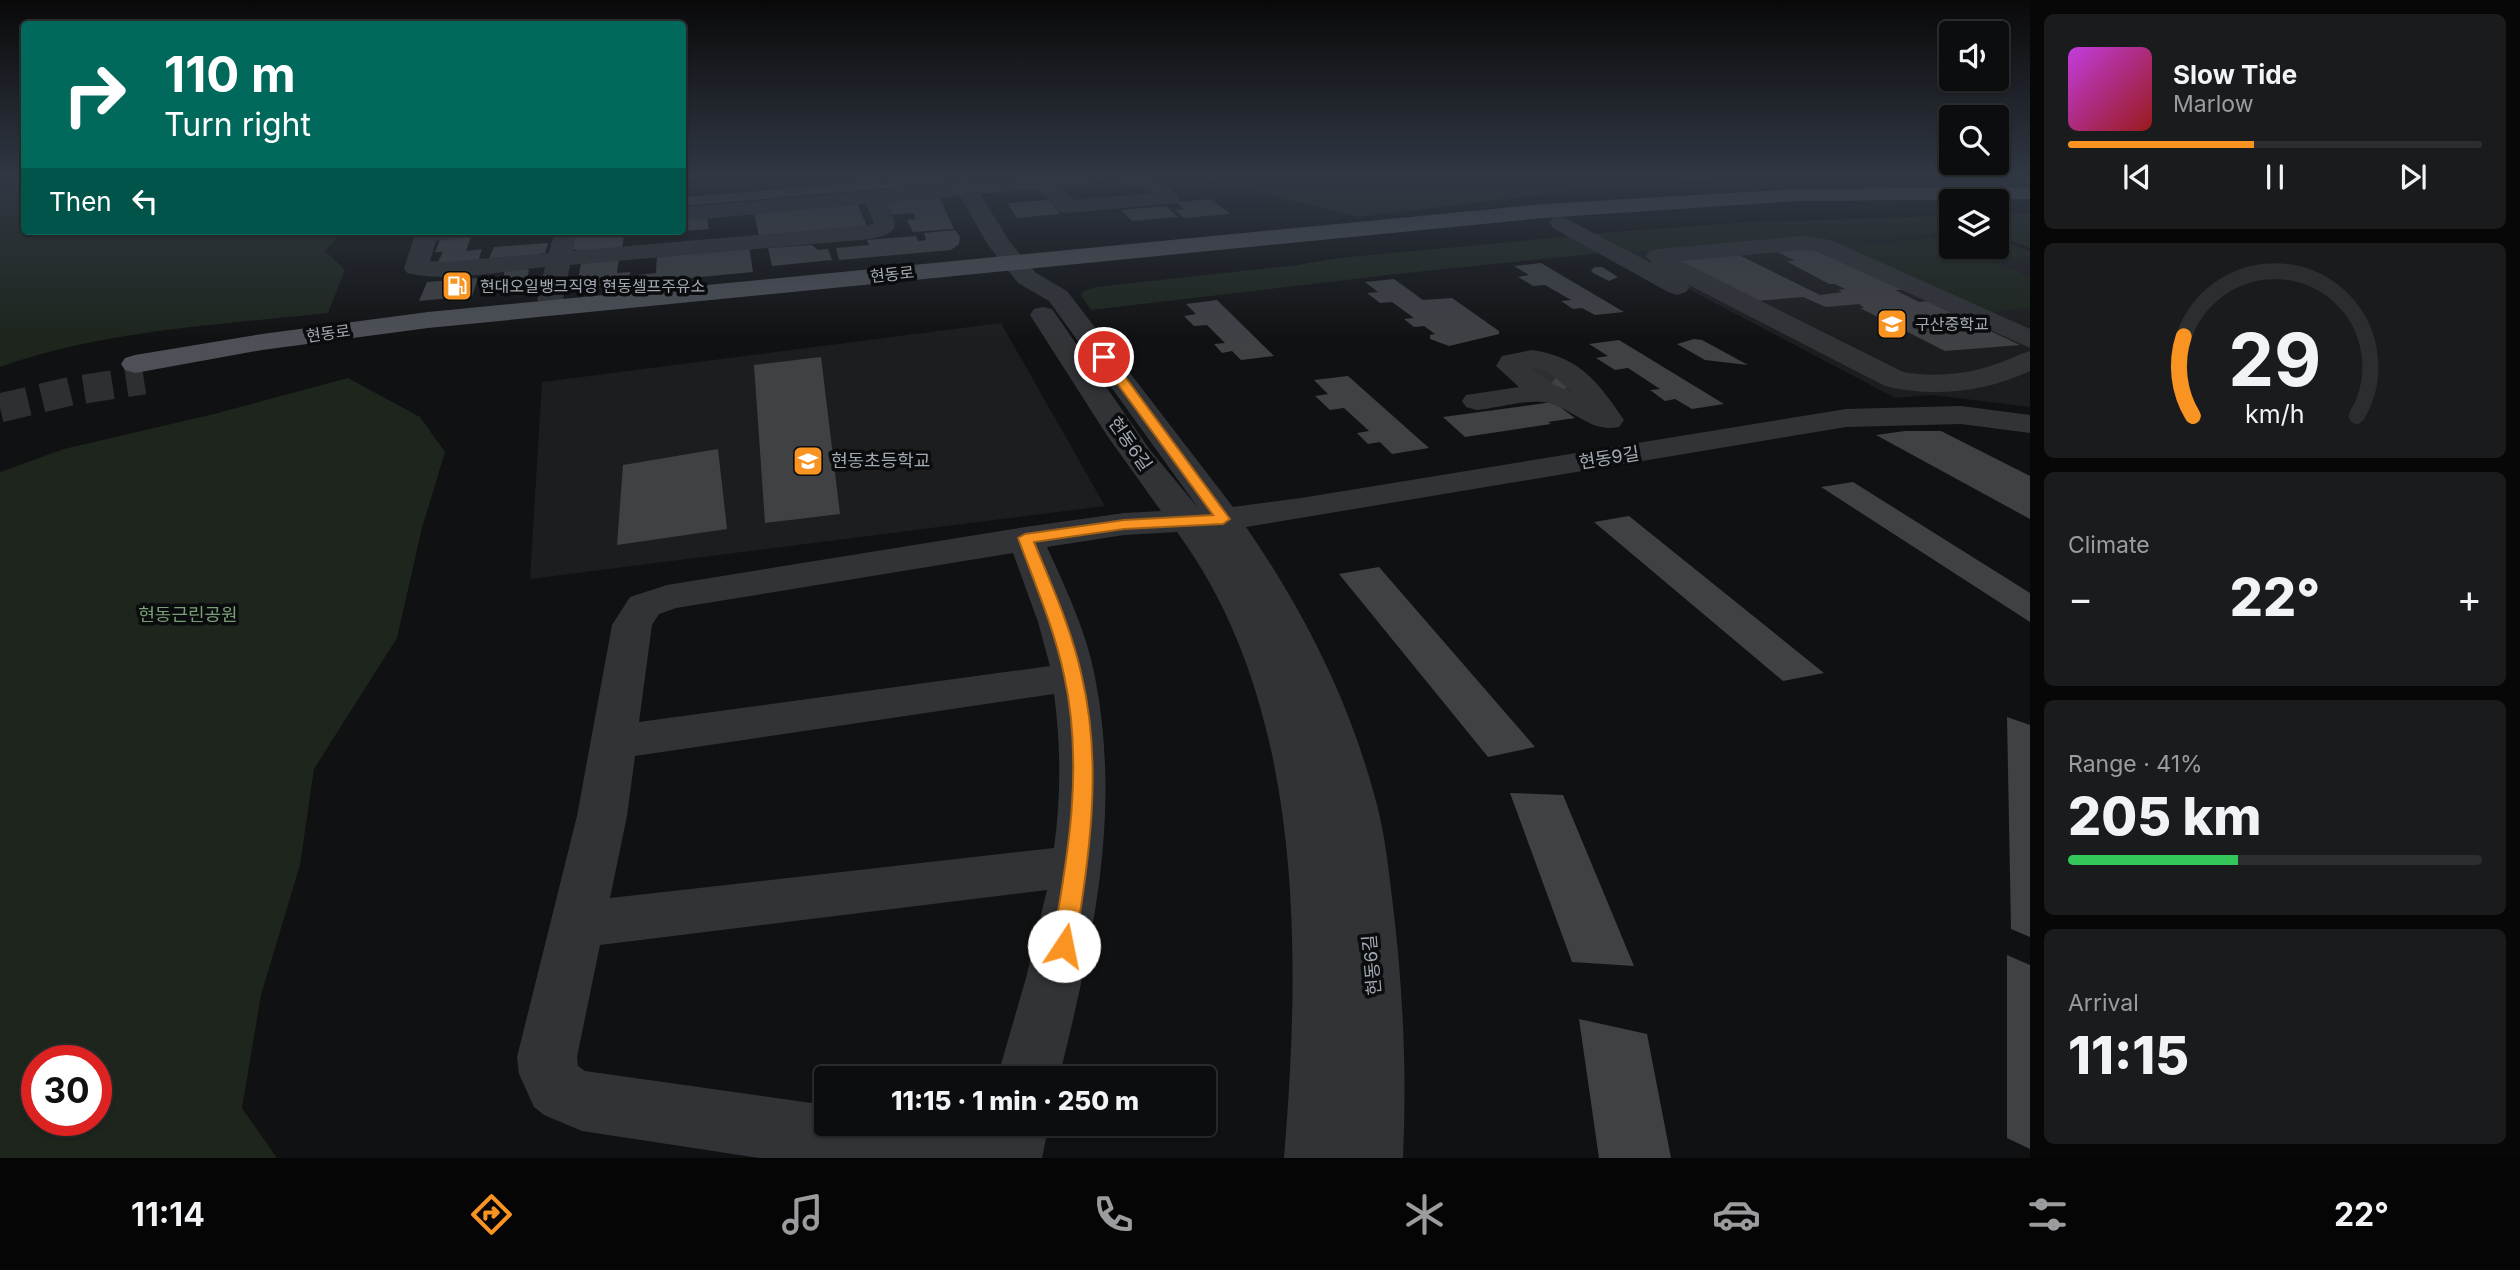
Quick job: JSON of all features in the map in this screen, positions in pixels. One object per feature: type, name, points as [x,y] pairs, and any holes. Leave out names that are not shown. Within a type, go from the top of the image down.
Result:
[{"type":"main road","name":"현동로","points":[[1372,232],[1020,270],[418,339],[255,361],[139,372],[325,334],[553,307],[1020,270],[1457,232]]},
{"type":"street","points":[[423,235],[415,265],[421,269],[856,232]]},
{"type":"street","name":"현동6길","points":[[995,232],[1020,270],[1033,300],[1153,477],[1206,520],[1255,569],[1298,651],[1337,748],[1356,821],[1376,1002],[1371,1158]]},
{"type":"street","points":[[1578,232],[1916,415]]},
{"type":"street","points":[[553,307],[550,299],[565,235]]},
{"type":"street","points":[[2030,340],[1999,323],[1824,245],[1803,243],[1658,256],[1668,264],[1758,311],[1775,303],[1783,305],[1882,358],[1869,369],[1886,377],[1914,383],[1981,378],[2008,372],[2030,360]]},
{"type":"street","points":[[1608,420],[1582,382],[1557,365],[1541,359],[1512,362],[1513,370],[1621,429],[1671,447]]},
{"type":"street","points":[[1981,378],[2000,406],[2023,423]]},
{"type":"street","points":[[1477,401],[1558,393]]},
{"type":"street","name":"현동9길","points":[[973,1158],[582,1101],[562,1094],[549,1079],[547,1057],[578,925],[615,742],[632,625],[644,606],[655,600],[1025,538],[1124,524],[1206,520],[1301,509],[1846,418],[1961,415],[2023,423]]},
{"type":"street","name":"현동6길","points":[[1206,520],[1233,589],[1255,634],[1275,689],[1292,752],[1308,835],[1318,926],[1323,1044],[1316,1158]]},
{"type":"street","points":[[1025,538],[1059,624],[1074,677],[1080,718],[1083,778],[1077,866],[1064,946],[1031,1066]]},
{"type":"street","points":[[615,742],[1074,677]]},
{"type":"street","points":[[578,925],[1077,866]]},
{"type":"street","points":[[1010,1158],[1015,1136]]},
{"type":"shaded area","name":"구산중학교","points":[[1939,235],[1939,259],[2009,259],[2009,243],[2030,251],[2030,407],[1933,395],[1895,398],[1620,253]]},
{"type":"shaded area","name":"현동초등학교","points":[[1001,323],[1105,506],[530,579],[542,382]]},
{"type":"green space","points":[[0,232],[21,232],[21,235],[331,235],[337,238],[325,251],[345,270],[328,313],[121,337],[39,355],[0,367]]},
{"type":"green space","points":[[1939,232],[1939,235],[1620,253],[1587,234]]},
{"type":"green space","points":[[2009,232],[2030,232],[2030,248],[2009,240]]},
{"type":"green space","points":[[1574,236],[1603,253],[1091,310],[1081,295],[1084,291],[1096,287],[1339,258]]},
{"type":"green space","points":[[1933,238],[1939,240],[1939,259],[1985,259],[2030,277],[2030,308],[1988,313],[1834,242],[1857,240],[1868,245]]},
{"type":"green space","points":[[2009,245],[2030,253],[2030,256],[2009,258]]},
{"type":"green space","name":"현동근린공원","points":[[348,378],[420,417],[445,452],[422,528],[397,638],[314,769],[300,865],[261,995],[242,1108],[277,1158],[0,1158],[0,472],[64,449],[214,414]]},
{"type":"building","points":[[758,232],[802,232],[759,236]]},
{"type":"building","points":[[956,232],[960,237],[959,244],[951,250],[839,260],[836,248],[869,245],[867,240],[916,236],[918,241],[926,240],[924,233]]},
{"type":"building","points":[[472,235],[466,251],[482,249],[478,262],[436,266],[443,252],[435,252],[441,237]]},
{"type":"building","points":[[575,235],[624,235],[622,249],[583,252],[573,249]]},
{"type":"building","points":[[548,243],[545,253],[488,261],[494,247]]},
{"type":"building","points":[[812,245],[818,250],[828,249],[832,260],[772,266],[768,248]]},
{"type":"building","points":[[749,246],[753,272],[638,283],[639,275],[656,273],[657,254]]},
{"type":"building","points":[[1816,246],[1902,290],[1895,290],[1919,302],[1927,301],[2020,345],[1945,351],[1860,308],[1864,308],[1859,304],[1826,307],[1803,297],[1755,301],[1668,258],[1731,251],[1820,295],[1842,292],[1838,290],[1845,289],[1829,284],[1786,261],[1795,261],[1772,249]]},
{"type":"building","points":[[619,258],[617,273],[630,272],[629,283],[583,287],[577,285],[581,264]]},
{"type":"building","points":[[1541,263],[1624,312],[1595,315],[1582,308],[1573,309],[1561,301],[1571,300],[1545,285],[1533,286],[1518,277],[1529,275],[1514,266]]},
{"type":"building","points":[[1602,267],[1618,277],[1609,281],[1593,273],[1591,270]]},
{"type":"building","points":[[505,270],[529,270],[525,288],[499,292]]},
{"type":"building","points":[[478,278],[472,296],[419,301],[427,282]]},
{"type":"building","points":[[1394,279],[1423,300],[1452,298],[1499,331],[1499,334],[1449,346],[1430,339],[1430,335],[1435,334],[1424,326],[1414,327],[1404,319],[1414,318],[1392,302],[1380,303],[1367,293],[1378,292],[1365,282]]},
{"type":"building","points":[[1217,300],[1274,356],[1241,360],[1232,351],[1222,353],[1214,344],[1225,343],[1207,325],[1194,326],[1184,316],[1196,314],[1186,304]]},
{"type":"building","points":[[1694,339],[1702,340],[1748,365],[1705,360],[1677,344]]},
{"type":"building","points":[[1619,340],[1724,404],[1692,409],[1675,399],[1665,401],[1650,390],[1660,389],[1628,368],[1615,370],[1596,358],[1608,356],[1589,344]]},
{"type":"building","points":[[821,357],[840,514],[765,523],[754,365]]},
{"type":"building","points":[[1542,363],[1582,392],[1557,395],[1517,366]]},
{"type":"building","points":[[1348,376],[1429,448],[1392,454],[1380,442],[1368,444],[1357,433],[1369,431],[1344,408],[1330,410],[1315,396],[1328,394],[1314,380]]},
{"type":"building","points":[[1553,402],[1575,418],[1465,437],[1443,417]]},
{"type":"building","points":[[1905,431],[1941,431],[2030,476],[2030,519],[1876,435]]},
{"type":"building","points":[[718,449],[727,529],[617,545],[623,465]]},
{"type":"building","points":[[1853,482],[2030,593],[2030,622],[1821,487]]},
{"type":"building","points":[[1629,516],[1824,673],[1783,681],[1594,522]]},
{"type":"building","points":[[1379,567],[1535,747],[1488,757],[1339,574]]},
{"type":"building","points":[[2007,717],[2030,725],[2030,937],[2011,929]]},
{"type":"building","points":[[1510,793],[1563,795],[1634,966],[1572,962]]},
{"type":"building","points":[[2007,955],[2030,965],[2030,1149],[2007,1138]]},
{"type":"building","points":[[1579,1019],[1647,1034],[1671,1158],[1599,1158]]},
{"type":"tunnel","points":[[1530,364],[1570,394]]},
{"type":"tunnel","points":[[0,408],[71,391],[144,380]]},
{"type":"place","name":"현대오일뱅크직영 현동셀프주유소","points":[[457,286]]},
{"type":"place","name":"구산중학교","points":[[1892,324]]},
{"type":"place","name":"현동초등학교","points":[[808,461]]},
{"type":"route","points":[[1064,946],[1081,842],[1083,778],[1080,718],[1074,677],[1059,624],[1025,538],[1124,524],[1223,519],[1104,357]]}]
